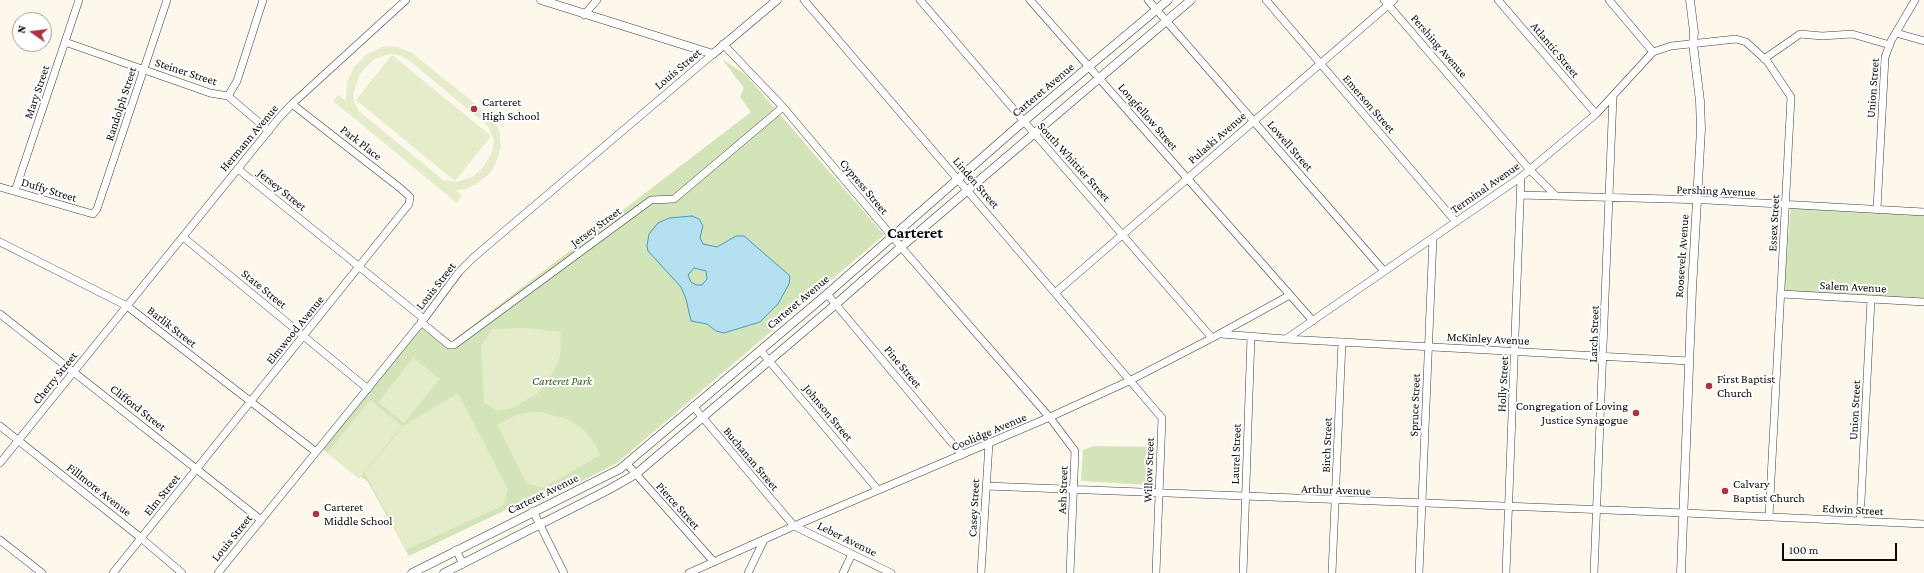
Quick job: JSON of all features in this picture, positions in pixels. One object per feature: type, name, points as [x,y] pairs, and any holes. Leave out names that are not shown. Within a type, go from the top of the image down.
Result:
[{"type":"street","name":"Mary Street","points":[[15,191],[79,0]]},
{"type":"street","name":"Randolph Street","points":[[92,214],[98,209],[167,0]]},
{"type":"street","points":[[228,96],[237,81],[263,0]]},
{"type":"street","name":"Hermann Avenue","points":[[127,306],[292,104],[406,0]]},
{"type":"street","points":[[541,0],[584,15],[713,54],[777,0]]},
{"type":"street","points":[[584,15],[597,0]]},
{"type":"street","name":"Linden Street","points":[[804,0],[1129,381]]},
{"type":"street","name":"South Whittier Street","points":[[920,0],[1212,338]]},
{"type":"street","name":"Longfellow Street","points":[[1030,0],[1312,321]]},
{"type":"street","name":"Lowell Street","points":[[1148,0],[1384,271]]},
{"type":"street","name":"Carteret Avenue","points":[[412,573],[533,511],[606,476],[627,464],[693,406],[827,294],[1024,121],[1168,0]]},
{"type":"street","points":[[444,573],[540,526],[636,474],[1191,0]]},
{"type":"street","name":"Emerson Street","points":[[1266,0],[1456,222]]},
{"type":"street","name":"Atlantic Street","points":[[1498,0],[1596,114]]},
{"type":"street","points":[[1609,0],[1653,52]]},
{"type":"street","name":"Roosevelt Avenue","points":[[1681,573],[1685,513],[1689,361],[1697,201],[1700,101],[1693,44],[1694,32],[1690,0]]},
{"type":"street","name":"Union Street","points":[[1877,209],[1885,57],[1890,44],[1915,0]]},
{"type":"street","name":"Pulaski Avenue","points":[[1055,293],[1320,64],[1389,2]]},
{"type":"street","name":"Pershing Avenue","points":[[1389,2],[1530,170],[1556,196]]},
{"type":"street","points":[[1896,33],[1924,41]]},
{"type":"street","points":[[1764,59],[1800,34],[1822,36],[1852,34],[1890,44]]},
{"type":"street","name":"Essex Street","points":[[1653,52],[1665,46],[1736,39],[1746,42],[1764,59],[1792,97],[1769,517]]},
{"type":"street","name":"Steiner Street","points":[[65,42],[210,93],[228,96],[269,131]]},
{"type":"street","name":"Cypress Street","points":[[723,44],[783,107],[901,247],[1050,417]]},
{"type":"street","name":"Terminal Avenue","points":[[1312,321],[1530,170],[1596,114],[1653,52]]},
{"type":"street","name":"Louis Street","points":[[218,573],[423,321],[459,272],[474,257],[713,54]]},
{"type":"street","name":"Larch Street","points":[[1594,573],[1604,356],[1613,96]]},
{"type":"street","name":"Park Place","points":[[292,104],[400,188],[410,197],[410,204]]},
{"type":"street","name":"Jersey Street","points":[[238,169],[360,267],[449,345],[454,345],[651,200],[674,199],[783,107]]},
{"type":"street","name":"Holly Street","points":[[1506,573],[1516,352],[1521,177]]},
{"type":"street","name":"Duffy Street","points":[[0,187],[92,214]]},
{"type":"street","name":"Pershing Avenue","points":[[1521,195],[1697,201],[1924,212]]},
{"type":"street","name":"Elmwood Avenue","points":[[197,469],[410,204]]},
{"type":"street","name":"State Street","points":[[183,237],[368,389]]},
{"type":"street","name":"Spruce Street","points":[[1419,573],[1433,238]]},
{"type":"street","name":"Barlik Street","points":[[0,242],[127,306],[316,452]]},
{"type":"street","name":"Pine Street","points":[[827,294],[962,455]]},
{"type":"street","name":"Salem Avenue","points":[[1782,294],[1924,302]]},
{"type":"street","name":"Coolidge Avenue","points":[[688,573],[794,526],[1050,417],[1129,381],[1221,334],[1290,295]]},
{"type":"street","name":"Union Street","points":[[1860,521],[1871,299]]},
{"type":"street","name":"Cherry Street","points":[[0,464],[127,306]]},
{"type":"street","name":"Clifford Street","points":[[0,314],[261,520]]},
{"type":"street","points":[[1286,339],[1312,321]]},
{"type":"street","name":"McKinley Avenue","points":[[1221,334],[1286,339],[1689,361]]},
{"type":"street","name":"Laurel Street","points":[[1243,573],[1251,336]]},
{"type":"street","name":"Birch Street","points":[[1332,573],[1342,342]]},
{"type":"street","name":"Johnson Street","points":[[760,350],[878,490]]},
{"type":"street","name":"Willow Street","points":[[1129,381],[1162,420],[1156,573]]},
{"type":"street","name":"Buchanan Street","points":[[693,406],[794,526]]},
{"type":"street","name":"Ash Street","points":[[1050,417],[1075,451],[1070,573]]},
{"type":"street","name":"Fillmore Avenue","points":[[0,426],[141,538],[182,573]]},
{"type":"street","name":"Casey Street","points":[[981,573],[988,443]]},
{"type":"street","name":"Pierce Street","points":[[627,464],[714,562]]},
{"type":"street","name":"Elm Street","points":[[113,573],[197,469]]},
{"type":"street","name":"Arthur Avenue","points":[[986,486],[1509,508],[1685,513]]},
{"type":"street","points":[[533,511],[564,573]]},
{"type":"street","name":"Edwin Street","points":[[1685,513],[1924,524]]},
{"type":"street","name":"Leber Avenue","points":[[794,526],[891,573]]},
{"type":"street","points":[[0,540],[42,573]]},
{"type":"street","points":[[748,573],[764,540]]},
{"type":"street","points":[[456,550],[463,564]]},
{"type":"street","points":[[843,573],[852,554]]},
{"type":"green space","points":[[385,46],[398,47],[412,53],[488,114],[499,129],[501,147],[495,165],[489,174],[478,183],[466,189],[456,190],[462,196],[457,203],[333,101],[338,95],[346,101],[347,83],[354,67],[366,55]],"holes":[[[389,54],[399,55],[410,61],[488,126],[494,140],[492,152],[484,166],[474,176],[457,182],[443,180],[359,111],[354,102],[353,94],[360,74],[373,60]]]},
{"type":"green space","points":[[392,55],[491,136],[455,181],[356,100]]},
{"type":"green space","name":"Carteret Park","points":[[722,59],[746,75],[884,235],[617,463],[541,502],[535,496],[409,556],[368,482],[321,448],[423,319],[452,341],[751,112],[740,97],[744,88]]},
{"type":"green space","points":[[1791,205],[1924,212],[1924,303],[1783,295]]},
{"type":"green space","points":[[527,328],[561,332],[560,357],[554,371],[537,394],[512,408],[498,411],[484,403],[481,345],[493,329]]},
{"type":"green space","points":[[413,358],[440,379],[404,423],[378,402]]},
{"type":"green space","points":[[458,393],[508,489],[504,505],[406,550],[365,473],[403,426]]},
{"type":"green space","points":[[370,400],[402,426],[359,479],[327,453]]},
{"type":"green space","points":[[541,412],[568,419],[585,431],[597,447],[600,455],[543,488],[526,483],[497,425],[518,414]]},
{"type":"green space","points":[[1094,446],[1152,447],[1150,485],[1081,481],[1083,450]]},
{"type":"water","points":[[692,216],[699,219],[703,226],[700,238],[703,244],[717,247],[736,236],[744,236],[789,275],[789,284],[778,304],[760,322],[724,333],[716,331],[707,324],[691,321],[686,299],[681,287],[648,251],[647,246],[649,234],[658,223],[669,218]],"holes":[[[694,268],[706,271],[707,279],[702,285],[696,285],[691,282],[688,275]]]},
{"type":"place","name":"Carteret High School","points":[[474,109]]},
{"type":"place","name":"First Baptist Church","points":[[1709,386]]},
{"type":"place","name":"Congregation of Loving Justice Synagogue","points":[[1636,413]]},
{"type":"place","name":"Calvary Baptist Church","points":[[1725,491]]},
{"type":"place","name":"Carteret Middle School","points":[[316,514]]},
{"type":"district","name":"Carteret","points":[[915,233]]}]
